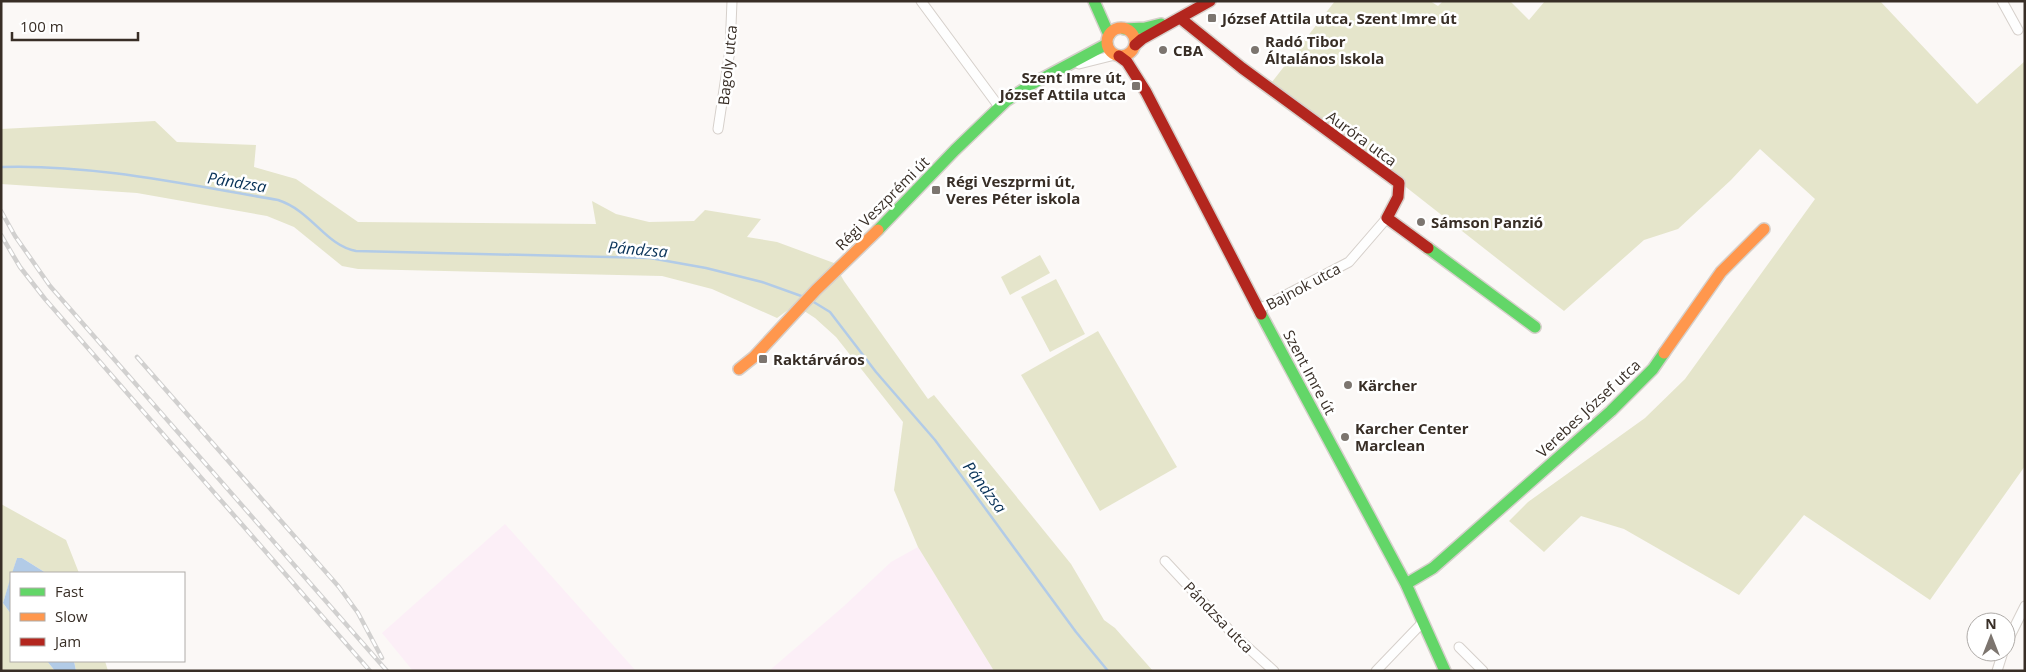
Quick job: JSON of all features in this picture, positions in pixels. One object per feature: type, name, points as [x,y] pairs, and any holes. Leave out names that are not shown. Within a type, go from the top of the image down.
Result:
[{"type":"street","name":"Bagoly utca","points":[[718,129],[730,50],[732,1]]},
{"type":"street","points":[[922,1],[1000,108]]},
{"type":"street","points":[[1094,1],[1108,39],[1109,49],[1117,55],[1128,54],[1134,46],[1210,1]]},
{"type":"street","points":[[1099,1],[1123,28],[1131,33],[1134,46]]},
{"type":"street","points":[[2002,1],[2018,30]]},
{"type":"street","points":[[1108,39],[1113,30],[1145,28],[1180,18]]},
{"type":"street","name":"Auróra utca","points":[[1180,18],[1242,68],[1399,183],[1398,197],[1387,218]]},
{"type":"street","name":"Régi Veszprémi út","points":[[739,369],[754,357],[816,290],[1000,108],[1032,84],[1057,71],[1108,39]]},
{"type":"street","name":"Szent Imre út","points":[[1134,46],[1146,92]]},
{"type":"street","name":"Régi Veszprémi út","points":[[1057,71],[1101,57],[1117,55]]},
{"type":"street","name":"Szent Imre út","points":[[1117,55],[1127,62],[1146,92],[1259,310],[1406,584],[1444,670]]},
{"type":"street","points":[[1387,218],[1535,327]]},
{"type":"street","name":"Bajnok utca","points":[[1259,310],[1349,262],[1387,218]]},
{"type":"street","name":"Verebes József utca","points":[[1406,584],[1433,568],[1618,404],[1653,369],[1721,272],[1764,229]]},
{"type":"street","name":"Pándzsa utca","points":[[1165,561],[1233,634],[1274,671]]},
{"type":"street","points":[[2016,624],[2025,606]]},
{"type":"street","points":[[1376,671],[1423,622]]},
{"type":"street","points":[[1459,647],[1483,671]]},
{"type":"shaded area","points":[[505,524],[636,671],[413,671],[382,633]]},
{"type":"shaded area","points":[[918,547],[994,671],[769,671],[891,562]]},
{"type":"green space","points":[[1335,1],[1430,1],[1438,6],[1443,1],[1510,1],[1529,20],[1545,1],[1880,1],[1977,104],[2025,61],[2025,466],[1930,600],[1804,515],[1739,595],[1624,529],[1581,516],[1544,552],[1509,521],[1528,502],[1645,418],[1685,379],[1815,199],[1760,149],[1731,180],[1678,229],[1644,240],[1564,311],[1272,82]]},
{"type":"green space","points":[[155,121],[177,142],[256,145],[254,167],[296,179],[358,222],[596,224],[592,201],[616,214],[649,222],[694,221],[705,210],[761,219],[747,237],[777,242],[834,263],[844,281],[928,399],[934,395],[1071,564],[1104,620],[1115,628],[1153,671],[994,671],[918,547],[894,490],[903,422],[836,337],[815,318],[795,305],[777,318],[712,289],[662,276],[358,269],[342,266],[294,227],[267,216],[137,193],[1,184],[1,129]]},
{"type":"green space","points":[[1040,255],[1050,273],[1010,295],[1001,277]]},
{"type":"green space","points":[[1056,279],[1085,334],[1050,352],[1021,297]]},
{"type":"green space","points":[[1098,331],[1177,467],[1100,511],[1021,375]]},
{"type":"green space","points":[[1,504],[66,540],[79,572],[44,572],[22,558],[17,558],[13,572],[10,572],[10,580],[3,603],[10,613],[10,662],[48,662],[55,671],[1,671]]},
{"type":"green space","points":[[74,662],[105,662],[108,671],[76,671]]},
{"type":"water","points":[[17,558],[22,558],[44,572],[12,572]]},
{"type":"water","points":[[10,579],[10,613],[3,603]]},
{"type":"water","points":[[48,662],[74,662],[76,671],[55,671]]},
{"type":"waterway","name":"Pándzsa","points":[[1,167],[36,167],[105,172],[278,200],[300,212],[345,248],[356,251],[650,258],[706,268],[762,282],[804,297]]},
{"type":"waterway","name":"Pándzsa","points":[[812,301],[830,312],[876,372],[935,440],[1076,632],[1108,671]]},
{"type":"railway","points":[[1,211],[15,236],[50,286],[387,671]]},
{"type":"railway","points":[[1,235],[20,267],[45,299],[370,671]]},
{"type":"railway","points":[[137,357],[339,587],[358,613],[382,658]]},
{"type":"traffic: fast","points":[[1094,1],[1109,35]]},
{"type":"traffic: fast","points":[[1124,29],[1145,28],[1161,24]]},
{"type":"traffic: fast","points":[[878,230],[955,150],[1006,101],[1032,84],[1107,44]]},
{"type":"traffic: fast","points":[[1428,248],[1535,327]]},
{"type":"traffic: fast","points":[[1261,314],[1406,584],[1445,671]]},
{"type":"traffic: fast","points":[[1406,584],[1433,568],[1611,411],[1653,369],[1664,353]]},
{"type":"traffic: slow","points":[[1121,28],[1131,32],[1135,42],[1131,52],[1121,56],[1111,52],[1107,42],[1111,32],[1121,28]]},
{"type":"traffic: slow","points":[[1664,353],[1721,272],[1764,229]]},
{"type":"traffic: slow","points":[[739,369],[754,357],[816,290],[878,230]]},
{"type":"traffic: jam","points":[[1135,45],[1142,39],[1210,1]]},
{"type":"traffic: jam","points":[[1180,18],[1242,68],[1399,183],[1398,197],[1387,218],[1428,248]]},
{"type":"traffic: jam","points":[[1119,56],[1127,62],[1146,92],[1261,314]]},
{"type":"place","name":"József Attila utca, Szent Imre út","points":[[1212,18]]},
{"type":"place","name":"CBA","points":[[1163,50]]},
{"type":"place","name":"Radó Tibor Általános Iskola","points":[[1255,50]]},
{"type":"place","name":"Szent Imre út, József Attila utca","points":[[1136,86]]},
{"type":"place","name":"Régi Veszprmi út, Veres Péter iskola","points":[[936,190]]},
{"type":"place","name":"Sámson Panzió","points":[[1421,222]]},
{"type":"place","name":"Raktárváros","points":[[763,359]]},
{"type":"place","name":"Kärcher","points":[[1348,385]]},
{"type":"place","name":"Karcher Center Marclean","points":[[1345,437]]}]
